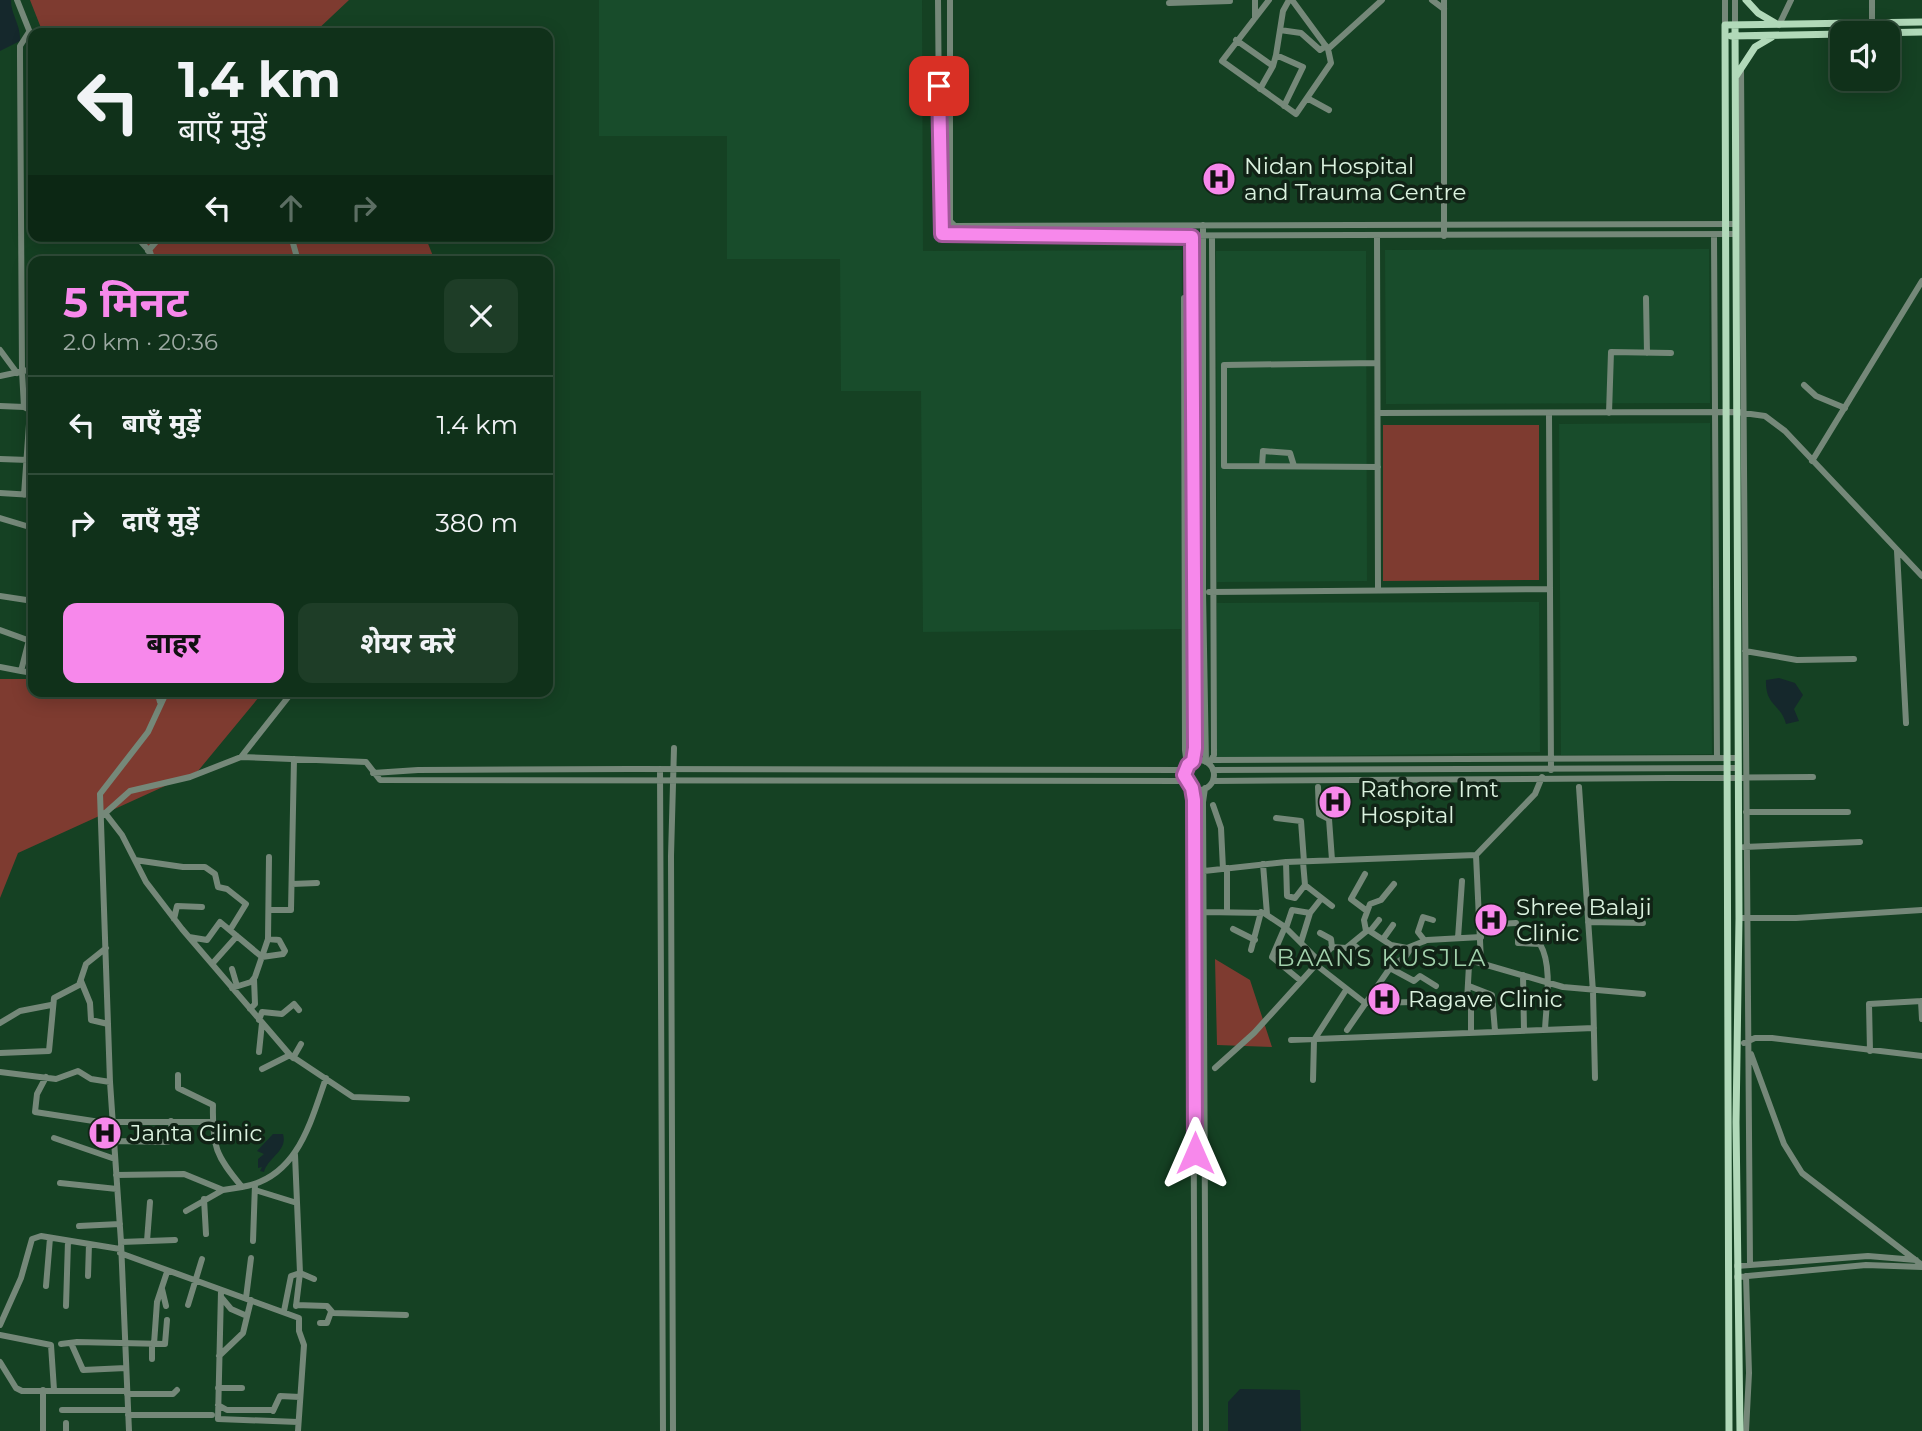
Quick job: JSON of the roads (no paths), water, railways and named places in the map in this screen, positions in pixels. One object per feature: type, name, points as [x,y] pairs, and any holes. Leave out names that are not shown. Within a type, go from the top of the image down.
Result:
[{"type":"main road","points":[[1746,0],[1758,13],[1779,25]]},
{"type":"main road","points":[[1900,22],[1922,22]]},
{"type":"main road","points":[[1735,25],[1735,234],[1742,651],[1738,768],[1742,779],[1743,918],[1732,1086],[1729,1430],[1742,1430],[1732,1086],[1727,1069],[1725,24],[1830,24]]},
{"type":"main road","points":[[1900,32],[1922,32]]},
{"type":"main road","points":[[1725,36],[1830,34]]},
{"type":"main road","points":[[1734,79],[1755,47],[1776,35]]},
{"type":"street","points":[[17,0],[28,29]]},
{"type":"street","points":[[938,0],[940,230],[946,236],[1735,234]]},
{"type":"street","points":[[950,0],[952,224]]},
{"type":"street","points":[[1255,0],[1255,18]]},
{"type":"street","points":[[1260,89],[1273,66],[1283,11],[1290,0],[1332,55],[1331,63],[1296,114],[1260,89],[1222,61],[1269,0]]},
{"type":"street","points":[[1280,30],[1301,33],[1320,50],[1327,48],[1382,0]]},
{"type":"street","points":[[1432,0],[1444,9]]},
{"type":"street","points":[[1444,0],[1444,236]]},
{"type":"street","points":[[1725,0],[1725,24]]},
{"type":"street","points":[[1735,0],[1735,25]]},
{"type":"street","points":[[1779,25],[1791,0]]},
{"type":"street","points":[[1872,0],[1872,21]]},
{"type":"street","points":[[1169,3],[1230,1]]},
{"type":"street","points":[[28,34],[20,46],[20,372],[28,405]]},
{"type":"street","points":[[1236,40],[1273,66]]},
{"type":"street","points":[[1276,55],[1303,67],[1284,106]]},
{"type":"street","points":[[1740,412],[1741,67]]},
{"type":"street","points":[[1307,98],[1329,110]]},
{"type":"street","points":[[940,230],[952,224],[1735,224]]},
{"type":"street","points":[[1186,781],[1189,765],[1193,592],[1185,298],[1192,225]]},
{"type":"street","points":[[1203,225],[1203,592],[1213,780],[1206,788],[1203,871],[1206,1431]]},
{"type":"street","points":[[1714,234],[1717,758]]},
{"type":"street","points":[[1377,236],[1378,590]]},
{"type":"street","points":[[1211,764],[1212,237]]},
{"type":"street","points":[[141,242],[151,256]]},
{"type":"street","points":[[149,251],[156,242]]},
{"type":"street","points":[[1812,461],[1922,281]]},
{"type":"street","points":[[1646,298],[1647,352]]},
{"type":"street","points":[[1188,346],[1185,750],[1189,765]]},
{"type":"street","points":[[0,350],[20,372]]},
{"type":"street","points":[[1609,414],[1610,354],[1671,353]]},
{"type":"street","points":[[1377,363],[1224,365],[1224,466],[1378,467]]},
{"type":"street","points":[[0,376],[28,370]]},
{"type":"street","points":[[1804,385],[1814,395],[1845,408]]},
{"type":"street","points":[[0,406],[28,409]]},
{"type":"street","points":[[1378,413],[1740,412],[1772,419],[1922,576]]},
{"type":"street","points":[[1549,414],[1551,770]]},
{"type":"street","points":[[1262,466],[1263,451],[1290,453],[1294,466]]},
{"type":"street","points":[[0,459],[28,460],[24,495]]},
{"type":"street","points":[[0,494],[28,495]]},
{"type":"street","points":[[0,518],[28,526]]},
{"type":"street","points":[[1897,551],[1906,723]]},
{"type":"street","points":[[1193,592],[1550,589]]},
{"type":"street","points":[[0,596],[28,600]]},
{"type":"street","points":[[1,632],[28,640]]},
{"type":"street","points":[[20,671],[28,649]]},
{"type":"street","points":[[1854,659],[1797,660],[1742,651],[1742,779],[1746,811],[1742,847],[1860,842]]},
{"type":"street","points":[[0,667],[28,672]]},
{"type":"street","points":[[159,697],[160,702]]},
{"type":"street","points":[[163,697],[148,732],[103,786],[99,803],[104,815],[121,833],[146,882],[174,919],[235,987],[250,1009],[292,1057],[353,1097],[407,1099]]},
{"type":"street","points":[[241,757],[288,697]]},
{"type":"street","points":[[673,1431],[671,856],[674,748]]},
{"type":"street","points":[[129,1431],[120,1224],[110,1082],[100,825],[104,815],[130,791],[190,777],[241,757],[366,762],[380,780],[1186,781],[1192,788],[1195,940],[1195,1431]]},
{"type":"street","points":[[373,773],[418,770],[673,770],[1738,758]]},
{"type":"street","points":[[269,910],[290,911],[294,760]]},
{"type":"street","points":[[1211,764],[1543,770],[1738,768]]},
{"type":"street","points":[[660,769],[663,1431]]},
{"type":"street","points":[[1203,871],[1286,862],[1476,855],[1535,794],[1543,770]]},
{"type":"street","points":[[1213,780],[1813,777]]},
{"type":"street","points":[[1318,787],[1319,814],[1329,819],[1332,860]]},
{"type":"street","points":[[1579,787],[1593,992],[1595,1078]]},
{"type":"street","points":[[1192,788],[1206,788]]},
{"type":"street","points":[[1213,805],[1222,828],[1227,912]]},
{"type":"street","points":[[1746,811],[1848,812]]},
{"type":"street","points":[[1276,818],[1301,821],[1305,886],[1296,898],[1287,896],[1286,862]]},
{"type":"street","points":[[1476,855],[1481,962]]},
{"type":"street","points":[[661,856],[671,856]]},
{"type":"street","points":[[250,1009],[255,1004],[254,979],[268,939],[269,857]]},
{"type":"street","points":[[135,860],[183,867],[205,867],[214,873],[218,887],[227,890],[246,904],[230,930]]},
{"type":"street","points":[[1251,950],[1264,913],[1263,864]]},
{"type":"street","points":[[1365,874],[1351,899],[1367,911]]},
{"type":"street","points":[[1458,938],[1462,881]]},
{"type":"street","points":[[292,884],[317,883]]},
{"type":"street","points":[[1369,930],[1367,911],[1371,902],[1381,900],[1394,884]]},
{"type":"street","points":[[1305,886],[1332,906]]},
{"type":"street","points":[[1301,942],[1310,913],[1321,899]]},
{"type":"street","points":[[174,919],[179,905],[202,907]]},
{"type":"street","points":[[1301,981],[1273,960],[1272,953],[1292,910],[1310,913]]},
{"type":"street","points":[[1750,1265],[1750,1111],[1743,918],[1796,918],[1922,910]]},
{"type":"street","points":[[1205,912],[1264,913],[1286,927],[1346,990],[1365,1003],[1468,1001]]},
{"type":"street","points":[[1424,941],[1418,931],[1423,917],[1433,920]]},
{"type":"street","points":[[1332,947],[1345,949],[1379,920]]},
{"type":"street","points":[[189,937],[207,940],[218,922],[262,957],[283,954],[285,951],[279,940],[268,939]]},
{"type":"street","points":[[1588,922],[1643,923]]},
{"type":"street","points":[[1480,925],[1516,923]]},
{"type":"street","points":[[1383,939],[1392,925]]},
{"type":"street","points":[[1233,929],[1255,940]]},
{"type":"street","points":[[1369,930],[1391,945],[1410,948],[1424,941],[1481,937]]},
{"type":"street","points":[[1320,933],[1331,939],[1332,947]]},
{"type":"street","points":[[1518,933],[1518,943],[1540,944],[1543,949],[1546,982],[1545,1030]]},
{"type":"street","points":[[212,964],[237,936]]},
{"type":"street","points":[[1195,940],[1205,939]]},
{"type":"street","points":[[1352,944],[1367,955]]},
{"type":"street","points":[[1215,1068],[1254,1033],[1332,947]]},
{"type":"street","points":[[106,948],[86,964],[81,981],[90,1003],[91,1020],[108,1024]]},
{"type":"street","points":[[1347,1030],[1390,968],[1406,956],[1410,948]]},
{"type":"street","points":[[1471,1032],[1471,1005],[1468,1001],[1470,963],[1481,962],[1546,982],[1593,992],[1643,994]]},
{"type":"street","points":[[1390,968],[1414,981],[1420,976],[1436,986]]},
{"type":"street","points":[[232,969],[235,987]]},
{"type":"street","points":[[1523,975],[1524,1030]]},
{"type":"street","points":[[235,987],[254,979]]},
{"type":"street","points":[[0,1053],[49,1051],[51,1005],[54,998],[81,981]]},
{"type":"street","points":[[1469,986],[1492,995],[1495,1031]]},
{"type":"street","points":[[1313,1080],[1314,1040],[1346,990]]},
{"type":"street","points":[[1870,1051],[1870,1004],[1921,1001],[1922,1019]]},
{"type":"street","points":[[259,1052],[262,1012],[282,1014],[294,1004],[299,1010]]},
{"type":"street","points":[[0,1023],[20,1012],[51,1005]]},
{"type":"street","points":[[1291,1040],[1594,1028]]},
{"type":"street","points":[[1727,1069],[1746,1042],[1763,1037],[1922,1056]]},
{"type":"street","points":[[1746,1042],[1784,1144],[1802,1173],[1921,1263]]},
{"type":"street","points":[[262,1069],[292,1057],[302,1044]]},
{"type":"street","points":[[0,1072],[61,1078],[78,1071],[91,1079],[110,1082]]},
{"type":"street","points":[[178,1075],[178,1088],[213,1105],[216,1154],[242,1187]]},
{"type":"street","points":[[46,1077],[37,1094],[35,1112],[113,1123],[213,1122]]},
{"type":"street","points":[[295,1315],[300,1273],[295,1155],[326,1078]]},
{"type":"street","points":[[114,1141],[168,1142],[171,1139],[171,1121]]},
{"type":"street","points":[[54,1138],[115,1158]]},
{"type":"street","points":[[253,1241],[255,1187],[295,1155]]},
{"type":"street","points":[[116,1175],[184,1174],[223,1189]]},
{"type":"street","points":[[60,1183],[117,1189]]},
{"type":"street","points":[[186,1211],[223,1189],[242,1187],[255,1187],[297,1203]]},
{"type":"street","points":[[204,1199],[206,1234]]},
{"type":"street","points":[[147,1241],[150,1202]]},
{"type":"street","points":[[79,1226],[120,1224]]},
{"type":"street","points":[[0,1325],[21,1278],[30,1241],[35,1237],[120,1248],[167,1272],[221,1294],[249,1299],[295,1315],[300,1320],[299,1331],[304,1345],[298,1431]]},
{"type":"street","points":[[46,1286],[50,1238]]},
{"type":"street","points":[[120,1248],[147,1241],[175,1240]]},
{"type":"street","points":[[66,1306],[68,1241]]},
{"type":"street","points":[[88,1276],[89,1244]]},
{"type":"street","points":[[1737,1266],[1868,1256],[1921,1263]]},
{"type":"street","points":[[219,1356],[243,1334],[249,1299],[251,1258]]},
{"type":"street","points":[[188,1305],[202,1259]]},
{"type":"street","points":[[1737,1277],[1866,1265],[1921,1263]]},
{"type":"street","points":[[152,1359],[162,1287],[167,1272]]},
{"type":"street","points":[[284,1311],[291,1276],[300,1273],[314,1279]]},
{"type":"street","points":[[1742,1430],[1749,1373],[1746,1276]]},
{"type":"street","points":[[162,1287],[166,1306]]},
{"type":"street","points":[[221,1294],[236,1313],[247,1316]]},
{"type":"street","points":[[221,1294],[218,1388],[220,1421],[298,1422]]},
{"type":"street","points":[[296,1306],[327,1306],[331,1312]]},
{"type":"street","points":[[331,1312],[406,1315]]},
{"type":"street","points":[[320,1323],[327,1323],[331,1312]]},
{"type":"street","points":[[61,1344],[166,1344],[167,1320]]},
{"type":"street","points":[[0,1335],[51,1345],[54,1390]]},
{"type":"street","points":[[71,1343],[83,1370],[126,1368]]},
{"type":"street","points":[[0,1362],[19,1390],[173,1394],[177,1390]]},
{"type":"street","points":[[218,1388],[242,1388]]},
{"type":"street","points":[[43,1390],[43,1431]]},
{"type":"street","points":[[272,1420],[273,1410],[280,1396],[300,1397]]},
{"type":"street","points":[[218,1405],[228,1410],[273,1410]]},
{"type":"street","points":[[62,1410],[212,1415]]},
{"type":"water","points":[[0,0],[11,0],[20,41],[0,51]]},
{"type":"water","points":[[1779,678],[1795,683],[1803,695],[1794,709],[1799,721],[1786,724],[1768,695],[1766,680]]},
{"type":"water","points":[[273,1134],[283,1134],[283,1145],[264,1172],[260,1171],[262,1167],[258,1168],[258,1159],[264,1154],[257,1151]]},
{"type":"water","points":[[1240,1389],[1300,1390],[1301,1431],[1228,1431],[1228,1402]]},
{"type":"place","name":"Nidan Hospital and Trauma Centre","points":[[1219,179]]},
{"type":"place","name":"Rathore Imt Hospital","points":[[1335,802]]},
{"type":"place","name":"Shree Balaji Clinic","points":[[1491,920]]},
{"type":"place","name":"Ragave Clinic","points":[[1384,999]]},
{"type":"place","name":"Janta Clinic","points":[[105,1133]]},
{"type":"district","name":"BAANS KUSJLA","points":[[1382,958]]}]
